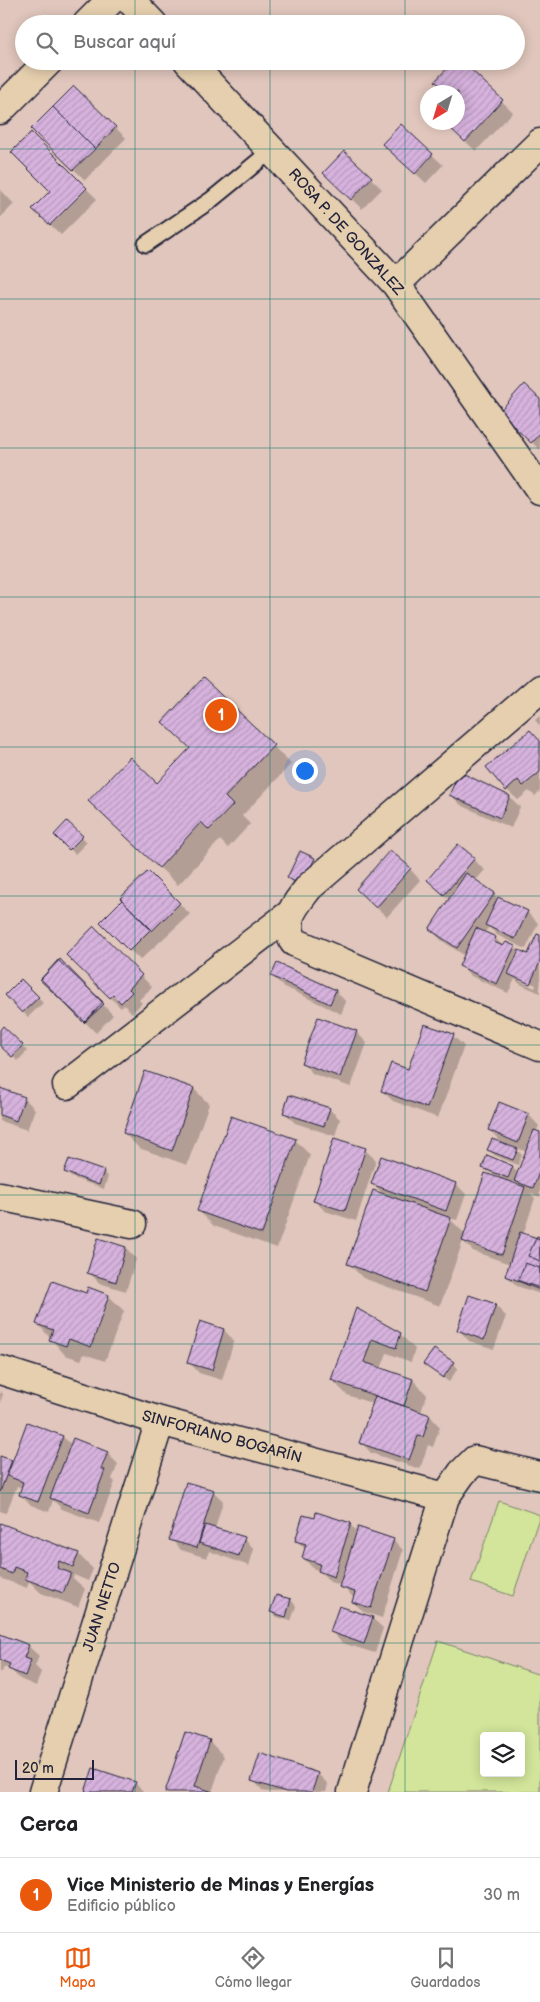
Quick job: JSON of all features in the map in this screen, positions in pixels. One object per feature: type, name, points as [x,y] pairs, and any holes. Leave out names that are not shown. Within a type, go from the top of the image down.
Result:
[{"type":"street","points":[[96,15],[111,0]]},
{"type":"street","points":[[130,0],[144,15]]},
{"type":"street","points":[[0,110],[40,70]]},
{"type":"street","name":"ROSA P. DE GONZALEZ","points":[[196,70],[396,284],[540,490]]},
{"type":"street","points":[[396,284],[540,143]]},
{"type":"street","points":[[67,1085],[290,914],[309,887],[540,689]]},
{"type":"street","points":[[290,914],[288,931],[294,942],[540,1046]]},
{"type":"street","points":[[0,1196],[132,1224]]},
{"type":"street","name":"SINFORIANO BOGARÍN","points":[[0,1370],[160,1421],[446,1497]]},
{"type":"street","name":"JUAN NETTO","points":[[43,1792],[160,1421]]},
{"type":"street","points":[[352,1792],[446,1497],[462,1473],[475,1460],[540,1476]]},
{"type":"lane","points":[[146,244],[211,200],[272,150]]},
{"type":"green space","points":[[499,1501],[540,1515],[513,1596],[471,1582]]},
{"type":"green space","points":[[438,1641],[540,1675],[540,1792],[388,1792]]},
{"type":"building","points":[[445,70],[471,70],[503,100],[465,142],[452,130],[465,130],[465,85],[440,85],[435,81]]},
{"type":"building","points":[[74,86],[116,127],[95,149],[53,107]]},
{"type":"building","points":[[53,107],[95,149],[73,170],[31,129]]},
{"type":"building","points":[[401,124],[433,154],[415,174],[382,144]]},
{"type":"building","points":[[31,132],[87,188],[50,225],[32,209],[50,191],[11,152]]},
{"type":"building","points":[[344,151],[372,177],[351,200],[323,173]]},
{"type":"building","points":[[524,384],[540,399],[540,433],[531,443],[499,412]]},
{"type":"building","points":[[203,678],[274,745],[225,797],[233,805],[209,830],[201,822],[159,868],[88,801],[130,757],[157,783],[190,748],[162,722]]},
{"type":"building","points":[[530,730],[540,741],[540,772],[523,786],[518,780],[506,791],[486,767]]},
{"type":"building","points":[[460,772],[510,796],[500,818],[449,795]]},
{"type":"building","points":[[67,821],[83,836],[69,850],[54,835]]},
{"type":"building","points":[[458,844],[475,858],[444,895],[427,880]]},
{"type":"building","points":[[390,850],[411,868],[376,908],[356,889]]},
{"type":"building","points":[[300,851],[315,858],[302,885],[287,878]]},
{"type":"building","points":[[148,871],[180,903],[152,931],[120,898]]},
{"type":"building","points":[[466,873],[495,893],[457,948],[429,929]]},
{"type":"building","points":[[498,897],[528,911],[515,939],[485,925]]},
{"type":"building","points":[[122,900],[151,929],[129,951],[100,922]]},
{"type":"building","points":[[94,926],[142,975],[129,989],[132,992],[121,1003],[113,995],[110,998],[66,955]]},
{"type":"building","points":[[476,928],[496,937],[494,942],[503,946],[506,942],[515,946],[497,984],[459,966]]},
{"type":"building","points":[[537,934],[540,935],[540,962],[530,984],[508,974],[519,950],[528,954]]},
{"type":"building","points":[[60,959],[104,1004],[84,1023],[41,979]]},
{"type":"building","points":[[58,960],[103,1002],[85,1022],[40,980]]},
{"type":"building","points":[[277,963],[336,990],[330,1004],[271,976]]},
{"type":"building","points":[[21,979],[39,997],[22,1013],[5,995]]},
{"type":"building","points":[[318,1017],[357,1031],[340,1077],[301,1063]]},
{"type":"building","points":[[424,1024],[454,1034],[427,1108],[381,1091],[391,1063],[408,1069]]},
{"type":"building","points":[[3,1026],[23,1045],[12,1057],[0,1046],[0,1030]]},
{"type":"building","points":[[145,1071],[194,1088],[172,1151],[123,1133]]},
{"type":"building","points":[[0,1088],[25,1097],[16,1121],[0,1115]]},
{"type":"building","points":[[289,1095],[330,1108],[324,1126],[283,1113]]},
{"type":"building","points":[[499,1102],[529,1114],[518,1143],[488,1130]]},
{"type":"building","points":[[231,1116],[296,1139],[262,1234],[197,1211]]},
{"type":"building","points":[[534,1130],[540,1132],[540,1170],[533,1188],[514,1181]]},
{"type":"building","points":[[334,1138],[366,1148],[345,1211],[313,1201]]},
{"type":"building","points":[[492,1139],[518,1149],[513,1160],[487,1150]]},
{"type":"building","points":[[487,1155],[513,1166],[508,1178],[482,1168]]},
{"type":"building","points":[[381,1156],[456,1183],[446,1211],[371,1184]]},
{"type":"building","points":[[69,1159],[104,1171],[99,1185],[64,1172]]},
{"type":"building","points":[[485,1173],[525,1187],[502,1255],[462,1241]]},
{"type":"building","points":[[373,1190],[451,1218],[425,1292],[347,1264]]},
{"type":"building","points":[[520,1232],[540,1239],[540,1288],[505,1276]]},
{"type":"building","points":[[537,1236],[540,1237],[540,1261],[528,1256]]},
{"type":"building","points":[[98,1238],[126,1247],[116,1282],[87,1273]]},
{"type":"building","points":[[525,1263],[540,1268],[540,1290],[518,1281]]},
{"type":"building","points":[[52,1281],[86,1293],[88,1287],[109,1295],[91,1347],[69,1339],[66,1346],[49,1340],[53,1330],[36,1324]]},
{"type":"building","points":[[469,1295],[496,1304],[484,1340],[457,1330]]},
{"type":"building","points":[[356,1308],[401,1333],[396,1348],[372,1339],[364,1362],[413,1379],[404,1406],[331,1380]]},
{"type":"building","points":[[200,1321],[224,1329],[212,1370],[187,1363]]},
{"type":"building","points":[[434,1349],[454,1362],[443,1378],[423,1364]]},
{"type":"building","points":[[375,1396],[430,1415],[423,1437],[418,1436],[409,1460],[359,1443]]},
{"type":"building","points":[[27,1422],[63,1436],[38,1502],[19,1495],[23,1482],[7,1476]]},
{"type":"building","points":[[73,1438],[108,1452],[101,1469],[105,1470],[89,1513],[50,1498]]},
{"type":"building","points":[[0,1456],[12,1460],[0,1492]]},
{"type":"building","points":[[186,1482],[214,1490],[197,1548],[169,1540]]},
{"type":"building","points":[[316,1512],[351,1523],[334,1577],[318,1571],[320,1564],[302,1558],[306,1544],[295,1541],[303,1515],[315,1518]]},
{"type":"building","points":[[0,1523],[79,1553],[73,1567],[59,1561],[57,1568],[71,1573],[63,1593],[25,1579],[27,1572],[14,1567],[12,1574],[0,1569]]},
{"type":"building","points":[[205,1525],[245,1537],[239,1556],[199,1543]]},
{"type":"building","points":[[358,1527],[394,1539],[371,1608],[352,1602],[355,1592],[339,1587]]},
{"type":"building","points":[[276,1595],[291,1599],[286,1617],[270,1612]]},
{"type":"building","points":[[339,1606],[373,1617],[364,1644],[330,1632]]},
{"type":"building","points":[[0,1634],[29,1645],[24,1658],[31,1660],[25,1676],[8,1669],[10,1664],[0,1660]]},
{"type":"building","points":[[185,1732],[210,1740],[195,1786],[213,1792],[165,1792]]},
{"type":"building","points":[[260,1753],[318,1773],[312,1792],[286,1792],[251,1781]]},
{"type":"building","points":[[93,1768],[136,1782],[132,1792],[85,1792]]},
{"type":"place","name":"Vice Ministerio de Minas y Energías","points":[[221,715]]}]
